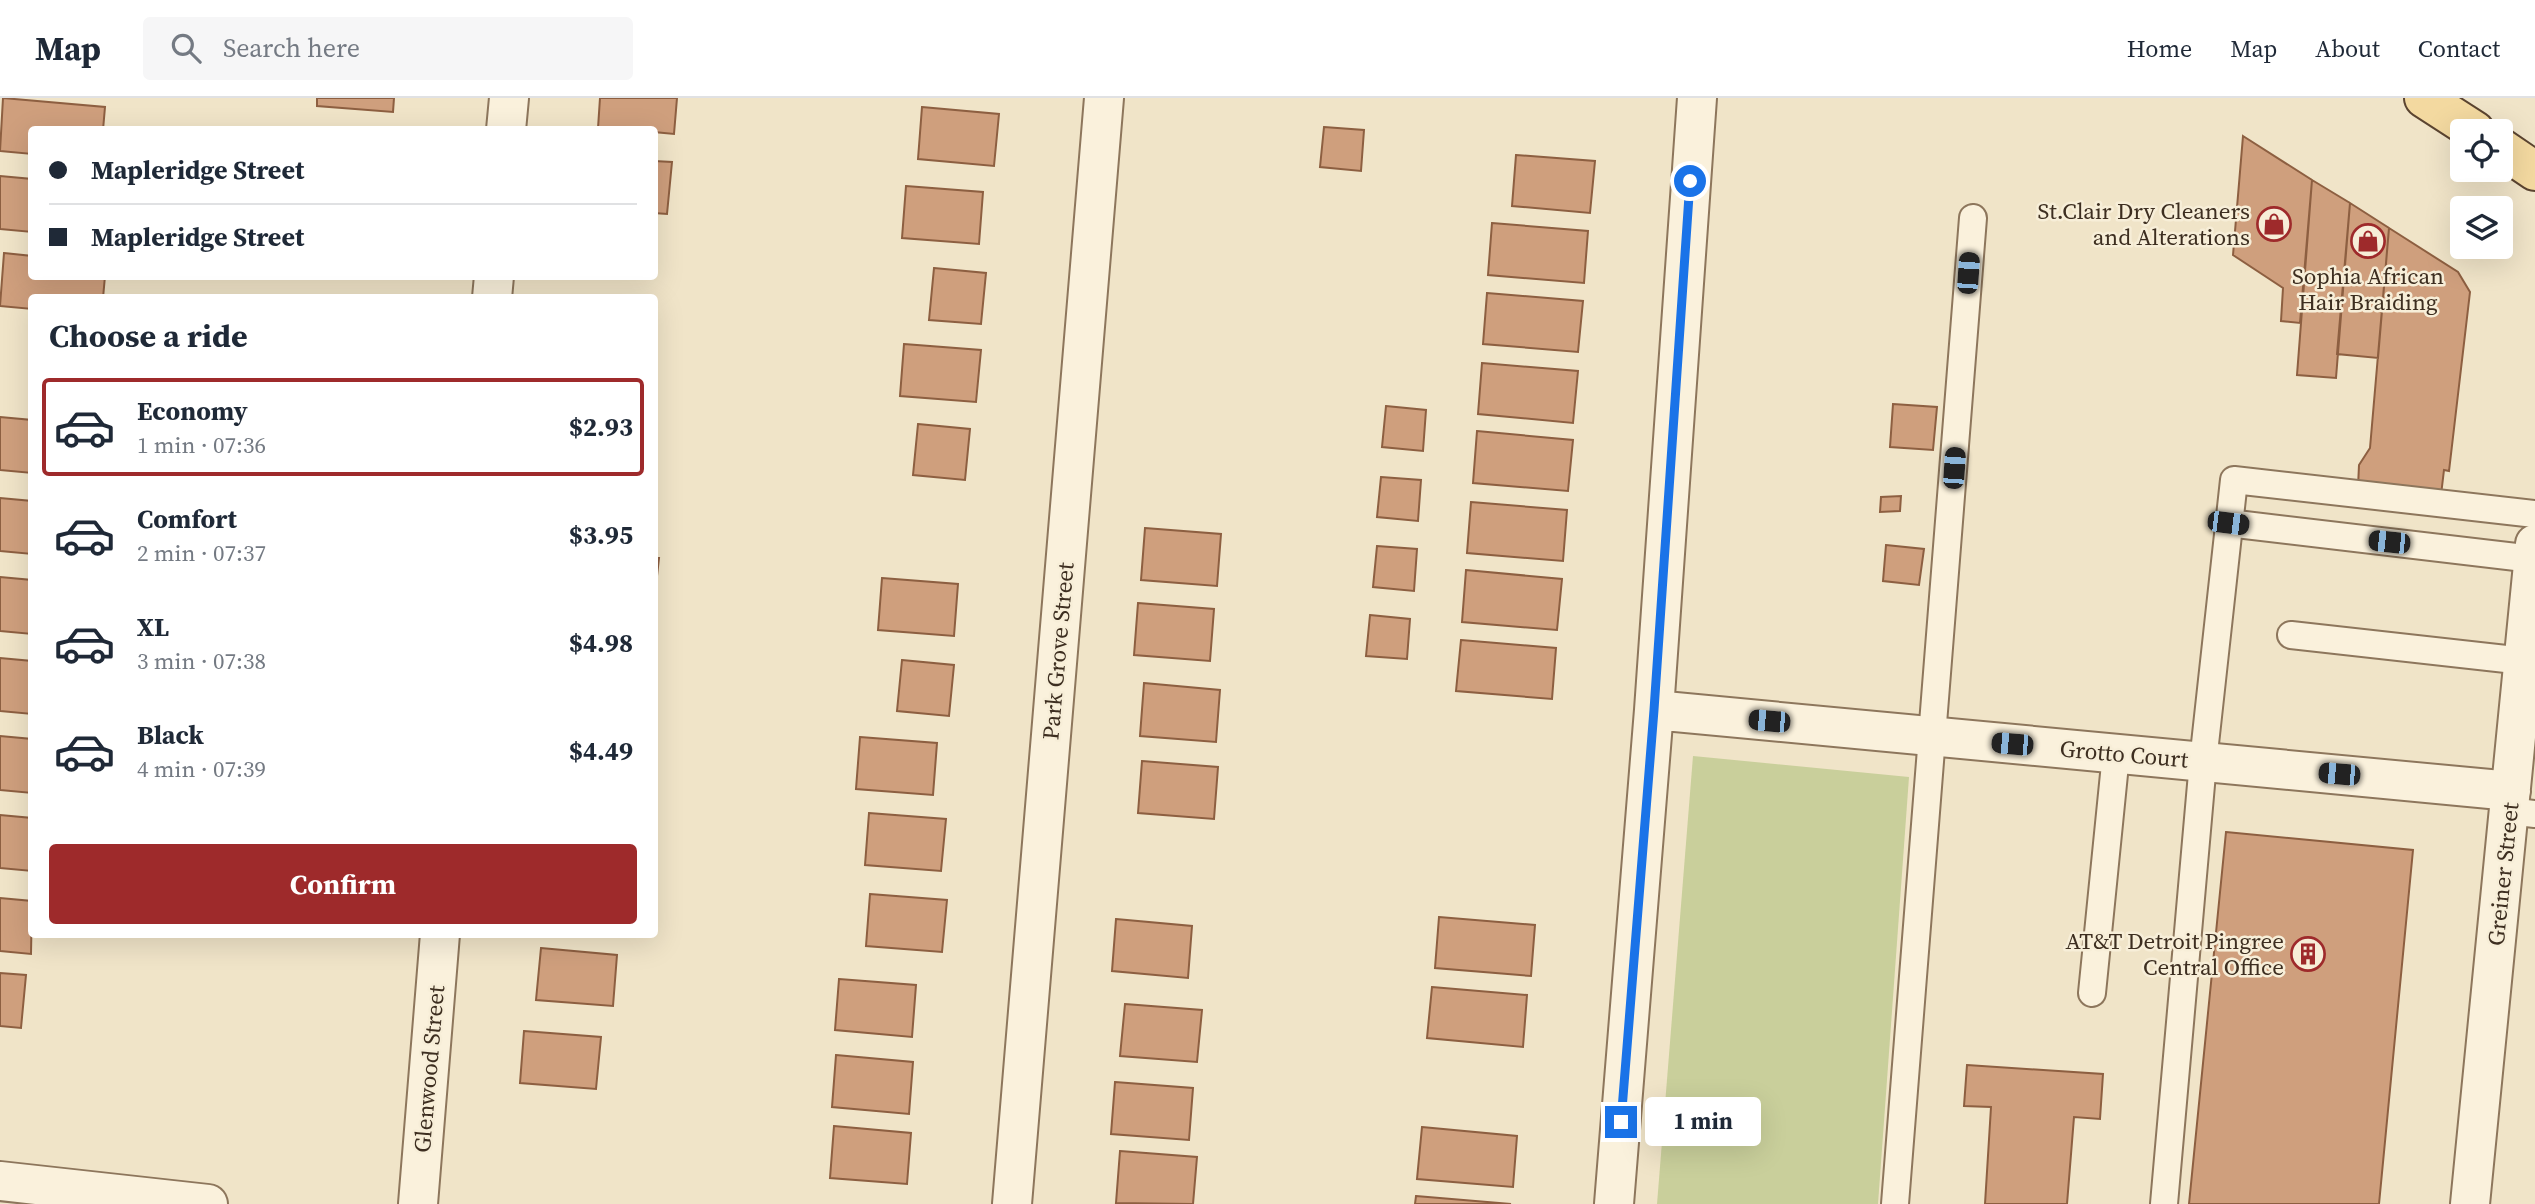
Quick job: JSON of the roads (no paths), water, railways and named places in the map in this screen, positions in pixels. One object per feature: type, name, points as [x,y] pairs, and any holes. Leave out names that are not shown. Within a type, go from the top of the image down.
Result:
[{"type":"main road","points":[[2513,156],[2535,171]]},
{"type":"street","points":[[506,126],[509,98]]},
{"type":"street","name":"Park Grove Street","points":[[1012,1204],[1104,98]]},
{"type":"street","points":[[1614,1204],[1654,710],[1697,98]]},
{"type":"street","name":"Greiner Street","points":[[2470,1204],[2518,805],[2524,661],[2534,552]]},
{"type":"street","name":"Grotto Court","points":[[1654,710],[2203,762],[2518,805]]},
{"type":"street","name":"Glenwood Street","points":[[418,1204],[440,938]]},
{"type":"street","points":[[0,1181],[208,1204]]},
{"type":"lane","points":[[1895,1204],[1973,218]]},
{"type":"lane","points":[[2164,1204],[2203,762],[2234,480],[2535,514]]},
{"type":"lane","points":[[2228,523],[2534,552]]},
{"type":"lane","points":[[2291,635],[2524,661]]},
{"type":"lane","points":[[2092,993],[2116,754]]},
{"type":"place","name":"St.Clair Dry Cleaners and Alterations","points":[[2274,224]]},
{"type":"place","name":"Sophia African Hair Braiding","points":[[2368,241]]},
{"type":"place","name":"AT&T Detroit Pingree Central Office","points":[[2308,954]]}]
